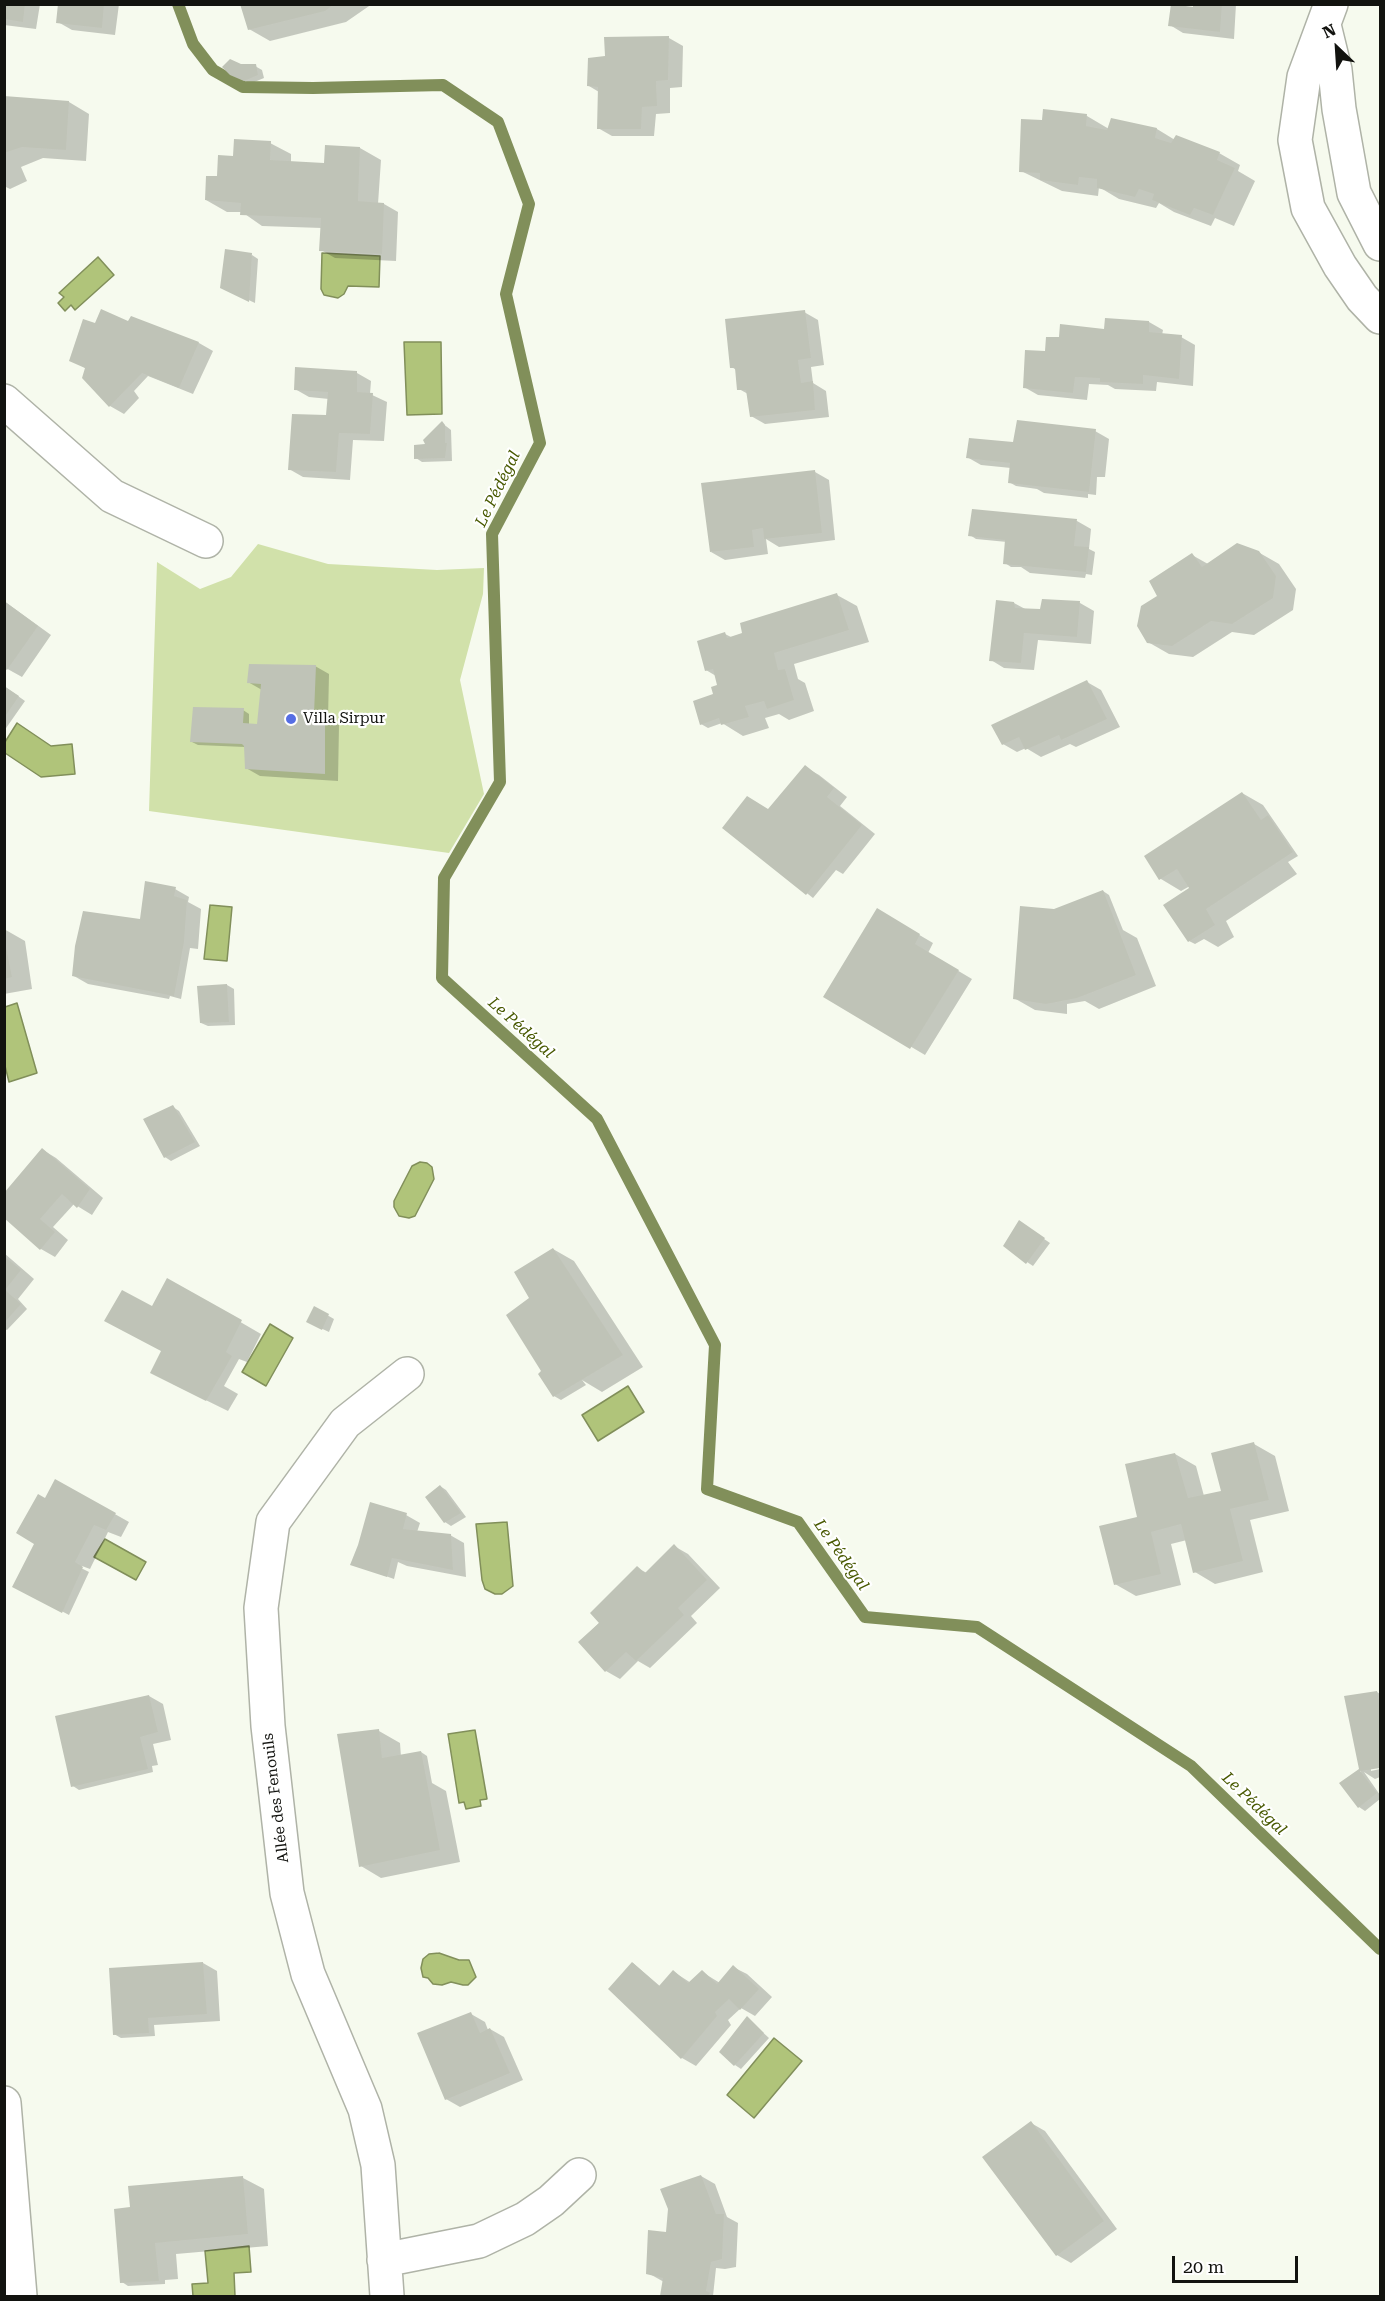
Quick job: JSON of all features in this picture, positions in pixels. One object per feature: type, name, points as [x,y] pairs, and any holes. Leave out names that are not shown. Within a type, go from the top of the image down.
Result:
[{"type":"street","points":[[1327,15],[1339,109],[1354,193],[1380,244]]},
{"type":"street","points":[[1327,15],[1304,77],[1295,140],[1308,208],[1340,266],[1374,299]]},
{"type":"street","points":[[4,401],[112,496],[207,540]]},
{"type":"street","name":"Allée des Fenouils","points":[[387,2296],[378,2165],[365,2109],[308,1974],[287,1893],[268,1726],[261,1608],[273,1522],[345,1423],[407,1374]]},
{"type":"street","points":[[4,2103],[14,2284]]},
{"type":"street","points":[[384,2260],[479,2241],[525,2219],[551,2201],[579,2175]]},
{"type":"shaded area","points":[[322,253],[380,256],[379,287],[348,286],[344,294],[338,298],[324,295],[321,289]]},
{"type":"shaded area","points":[[98,257],[114,275],[75,310],[71,305],[65,311],[58,303],[64,297],[59,293]]},
{"type":"shaded area","points":[[404,342],[441,342],[442,414],[407,415]]},
{"type":"shaded area","points":[[258,544],[328,564],[437,570],[484,568],[483,594],[460,680],[484,794],[449,853],[149,811],[157,562],[200,589],[231,577]]},
{"type":"shaded area","points":[[17,723],[51,746],[72,744],[75,774],[41,777],[5,753],[5,742]]},
{"type":"shaded area","points":[[210,905],[232,907],[227,961],[204,959]]},
{"type":"shaded area","points":[[17,1003],[37,1073],[9,1082],[5,1066],[5,1007]]},
{"type":"shaded area","points":[[420,1162],[432,1167],[434,1179],[415,1216],[409,1218],[399,1216],[394,1207],[394,1201],[412,1166]]},
{"type":"shaded area","points":[[270,1324],[293,1338],[266,1386],[242,1372]]},
{"type":"shaded area","points":[[628,1386],[644,1412],[598,1441],[582,1415]]},
{"type":"shaded area","points":[[507,1522],[513,1586],[502,1594],[495,1594],[485,1589],[482,1580],[476,1524]]},
{"type":"shaded area","points":[[105,1539],[146,1562],[136,1580],[94,1557]]},
{"type":"shaded area","points":[[475,1730],[487,1799],[480,1800],[481,1806],[466,1809],[464,1802],[459,1803],[448,1734]]},
{"type":"shaded area","points":[[439,1953],[459,1960],[469,1960],[476,1977],[468,1985],[451,1982],[442,1985],[433,1984],[428,1978],[423,1977],[421,1968],[423,1959],[429,1954]]},
{"type":"shaded area","points":[[774,2038],[802,2061],[754,2118],[727,2095]]},
{"type":"shaded area","points":[[249,2246],[251,2272],[234,2273],[235,2296],[193,2296],[192,2284],[208,2283],[205,2251]]},
{"type":"building","points":[[4,4],[25,4],[23,22],[4,19]]},
{"type":"building","points":[[58,4],[104,4],[102,28],[56,23]]},
{"type":"building","points":[[240,4],[334,4],[325,11],[248,30]]},
{"type":"building","points":[[1171,4],[1193,7],[1193,4],[1222,4],[1220,32],[1168,26]]},
{"type":"building","points":[[669,36],[668,80],[656,81],[657,106],[642,107],[641,129],[597,129],[598,87],[587,86],[588,58],[605,56],[604,37]]},
{"type":"building","points":[[230,59],[241,64],[256,64],[258,75],[244,81],[230,75],[222,67]]},
{"type":"building","points":[[4,96],[69,101],[66,150],[22,147],[4,153]]},
{"type":"building","points":[[1043,109],[1087,114],[1086,126],[1107,130],[1111,118],[1157,128],[1155,138],[1171,143],[1176,135],[1220,152],[1217,160],[1235,168],[1213,215],[1194,208],[1190,215],[1152,200],[1154,194],[1139,189],[1135,197],[1097,188],[1097,179],[1079,177],[1078,185],[1040,180],[1040,173],[1019,172],[1021,119],[1042,120]]},
{"type":"building","points":[[234,139],[271,141],[270,160],[324,163],[325,145],[360,147],[358,201],[384,203],[382,254],[319,251],[321,218],[240,215],[241,203],[205,200],[206,176],[217,176],[218,155],[233,156]]},
{"type":"building","points":[[225,249],[252,253],[249,302],[220,288]]},
{"type":"building","points":[[101,309],[128,321],[131,316],[199,342],[179,388],[142,373],[109,407],[82,378],[85,368],[69,361],[83,319],[95,323]]},
{"type":"building","points":[[805,310],[811,358],[798,360],[801,383],[813,381],[815,410],[750,417],[746,390],[737,390],[735,368],[730,368],[725,319]]},
{"type":"building","points":[[1105,318],[1149,321],[1149,332],[1182,335],[1179,379],[1143,375],[1143,384],[1100,382],[1100,378],[1075,377],[1073,393],[1023,388],[1025,350],[1045,351],[1046,337],[1059,337],[1060,324],[1104,329]]},
{"type":"building","points":[[295,367],[357,371],[357,392],[373,393],[370,434],[339,433],[336,472],[288,470],[292,414],[326,415],[328,392],[294,390]]},
{"type":"building","points":[[1017,420],[1096,429],[1089,492],[1008,483],[1010,463],[966,458],[969,438],[1013,442]]},
{"type":"building","points":[[442,421],[445,425],[445,443],[447,443],[445,458],[414,459],[414,445],[425,444],[423,440]]},
{"type":"building","points":[[815,470],[822,533],[764,539],[763,528],[752,530],[754,547],[710,552],[701,483]]},
{"type":"building","points":[[972,509],[1077,519],[1074,546],[1089,547],[1086,572],[1003,564],[1005,540],[968,536]]},
{"type":"building","points":[[1237,543],[1259,551],[1276,576],[1273,598],[1232,624],[1211,621],[1172,646],[1147,643],[1137,626],[1141,606],[1157,596],[1149,581],[1192,553],[1202,567]]},
{"type":"building","points":[[837,593],[849,630],[774,653],[778,670],[785,669],[794,700],[767,709],[764,701],[745,706],[749,717],[721,725],[719,718],[700,725],[693,701],[713,694],[711,687],[717,685],[713,669],[705,671],[697,641],[725,632],[727,638],[742,633],[740,623]]},
{"type":"building","points":[[1042,599],[1080,601],[1077,637],[1024,633],[1021,663],[989,661],[996,600],[1014,602],[1015,608],[1040,609]]},
{"type":"building","points":[[4,601],[38,626],[7,670],[4,668]]},
{"type":"building","name":"Villa Sirpur","points":[[249,664],[316,665],[314,714],[325,716],[325,774],[245,769],[242,744],[190,742],[193,707],[244,708],[243,723],[257,724],[261,684],[247,683]]},
{"type":"building","points":[[1087,680],[1107,719],[1061,740],[1059,735],[1025,750],[1019,737],[1002,745],[991,725]]},
{"type":"building","points":[[4,686],[19,696],[4,718]]},
{"type":"building","points":[[805,765],[834,788],[827,797],[862,825],[806,895],[722,828],[747,796],[768,809]]},
{"type":"building","points":[[1242,792],[1261,820],[1268,815],[1293,852],[1206,909],[1215,925],[1188,942],[1163,905],[1189,888],[1177,869],[1159,880],[1144,856]]},
{"type":"building","points":[[145,881],[176,887],[174,896],[187,900],[184,942],[174,996],[72,976],[75,946],[83,911],[140,919]]},
{"type":"building","points":[[1103,890],[1136,975],[1077,998],[1046,1004],[1013,999],[1020,906],[1054,909]]},
{"type":"building","points":[[877,908],[920,934],[915,944],[959,970],[910,1049],[823,997]]},
{"type":"building","points":[[4,937],[12,977],[4,979]]},
{"type":"building","points":[[227,984],[229,1022],[200,1023],[197,986]]},
{"type":"building","points":[[173,1105],[195,1142],[164,1158],[143,1119]]},
{"type":"building","points":[[42,1148],[90,1189],[77,1208],[62,1194],[40,1219],[55,1232],[40,1250],[4,1218],[4,1193]]},
{"type":"building","points":[[1019,1220],[1045,1238],[1026,1264],[1003,1246]]},
{"type":"building","points":[[553,1248],[623,1355],[553,1397],[538,1374],[541,1371],[506,1315],[529,1298],[514,1272]]},
{"type":"building","points":[[4,1256],[21,1270],[5,1290],[21,1304],[4,1323]]},
{"type":"building","points":[[167,1278],[242,1320],[226,1352],[232,1356],[206,1401],[150,1373],[161,1351],[104,1321],[122,1290],[152,1306]]},
{"type":"building","points":[[314,1306],[329,1314],[322,1330],[306,1322]]},
{"type":"building","points":[[1254,1442],[1269,1500],[1230,1509],[1243,1561],[1193,1573],[1181,1524],[1151,1532],[1161,1574],[1114,1585],[1099,1526],[1137,1517],[1125,1464],[1175,1453],[1188,1498],[1221,1491],[1211,1453]]},
{"type":"building","points":[[55,1479],[116,1513],[106,1530],[94,1525],[75,1562],[83,1567],[62,1613],[12,1587],[34,1544],[16,1533],[38,1494],[45,1498]]},
{"type":"building","points":[[440,1485],[461,1513],[444,1523],[425,1497]]},
{"type":"building","points":[[370,1502],[407,1513],[403,1529],[451,1534],[453,1570],[392,1558],[387,1577],[350,1565]]},
{"type":"building","points":[[674,1544],[707,1580],[678,1608],[684,1615],[636,1661],[626,1652],[605,1672],[578,1642],[599,1623],[590,1613],[637,1566],[645,1573]]},
{"type":"building","points":[[1377,1691],[1380,1706],[1380,1768],[1360,1771],[1377,1793],[1358,1808],[1339,1783],[1359,1769],[1344,1696]]},
{"type":"building","points":[[149,1695],[158,1732],[140,1737],[148,1769],[71,1787],[55,1716]]},
{"type":"building","points":[[379,1729],[382,1758],[421,1751],[440,1850],[359,1867],[337,1734]]},
{"type":"building","points":[[203,1962],[207,2014],[148,2018],[149,2033],[113,2035],[109,1968]]},
{"type":"building","points":[[632,1962],[659,1986],[673,1970],[688,1983],[702,1970],[717,1984],[733,1965],[759,1989],[740,2010],[729,1999],[715,2012],[717,2016],[681,2059],[608,1989]]},
{"type":"building","points":[[471,2012],[480,2033],[490,2028],[510,2073],[445,2100],[417,2033]]},
{"type":"building","points":[[747,2016],[764,2033],[734,2066],[719,2052]]},
{"type":"building","points":[[1031,2121],[1104,2221],[1056,2256],[982,2157]]},
{"type":"building","points":[[701,2175],[716,2214],[724,2214],[722,2259],[711,2262],[706,2291],[710,2293],[708,2296],[660,2296],[663,2278],[646,2274],[648,2230],[666,2232],[668,2209],[660,2189]]},
{"type":"building","points":[[243,2176],[248,2234],[155,2243],[159,2281],[120,2283],[114,2209],[130,2207],[128,2186]]},
{"type":"waterway","name":"Le Pédégal","points":[[178,4],[193,44],[213,70],[243,87],[443,85],[498,122],[529,204],[506,294],[540,443],[492,534],[500,782],[444,878],[442,978],[597,1119],[715,1345],[707,1489],[798,1522],[865,1617],[977,1627],[1191,1766],[1380,1949]]},
{"type":"place","name":"Villa Sirpur","points":[[291,719]]}]
